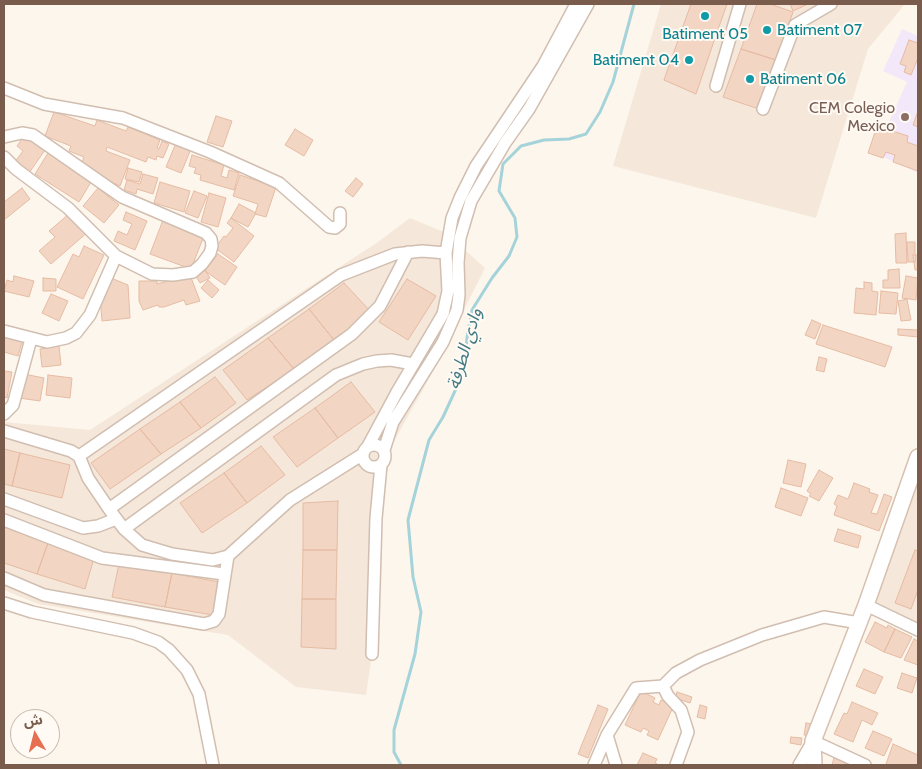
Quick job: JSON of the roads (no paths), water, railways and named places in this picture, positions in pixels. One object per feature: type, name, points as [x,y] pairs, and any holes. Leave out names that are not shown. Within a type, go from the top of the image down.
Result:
[{"type":"street","points":[[381,465],[372,467],[365,462],[366,450],[439,322],[445,307],[448,291],[446,253],[452,218],[472,174],[543,66],[576,4]]},
{"type":"street","points":[[372,654],[376,518],[381,465],[386,458],[384,450],[393,422],[443,342],[454,317],[459,294],[458,263],[460,238],[471,201],[505,144],[529,109],[588,4]]},
{"type":"street","points":[[716,86],[740,4]]},
{"type":"street","points":[[763,109],[795,25],[831,4]]},
{"type":"street","points":[[4,88],[44,104],[122,118],[210,152],[279,183],[329,227],[335,228],[340,224],[340,213]]},
{"type":"street","points":[[4,137],[22,133],[33,135],[122,197],[206,232],[211,239],[212,246],[207,259],[193,272],[173,275],[152,274],[116,256],[68,208],[16,169],[4,157]]},
{"type":"street","points":[[79,456],[341,275],[395,254],[435,251],[446,253]]},
{"type":"street","points":[[109,508],[352,334],[380,306],[408,252]]},
{"type":"street","points":[[4,331],[47,342],[66,338],[81,328],[90,315],[116,256]]},
{"type":"street","points":[[4,414],[13,406],[31,339]]},
{"type":"street","points":[[124,529],[336,375],[376,361],[391,360],[414,364]]},
{"type":"street","points":[[4,431],[71,451],[79,456],[88,478],[116,519],[142,545],[172,554],[213,560],[228,556],[290,500],[366,450],[377,445],[384,450]]},
{"type":"street","points":[[799,765],[814,741],[866,605],[918,457]]},
{"type":"street","points":[[4,499],[83,528],[98,526],[116,519]]},
{"type":"street","points":[[4,520],[102,558],[224,574]]},
{"type":"street","points":[[4,578],[44,596],[204,624],[214,621],[219,614],[228,556]]},
{"type":"street","points":[[4,603],[32,612],[133,632],[169,650],[187,670],[199,694],[212,765]]},
{"type":"street","points":[[866,605],[918,630]]},
{"type":"street","points":[[594,765],[607,735],[636,688],[663,686],[676,673],[687,667],[762,635],[824,617],[859,623]]},
{"type":"street","points":[[663,686],[668,696],[681,710],[688,732],[676,765]]},
{"type":"street","points":[[607,735],[616,765]]},
{"type":"street","points":[[814,741],[814,765]]},
{"type":"street","points":[[814,741],[865,765]]},
{"type":"waterway","name":"وادي الطرفة","points":[[401,765],[394,752],[394,730],[415,654],[421,612],[413,577],[408,520],[429,440],[443,417],[465,363],[472,310],[492,278],[509,256],[517,237],[515,218],[499,191],[503,164],[521,146],[544,140],[569,139],[586,134],[600,112],[613,82],[634,4]]},
{"type":"place","name":"Batiment 05","points":[[705,16]]},
{"type":"place","name":"Batiment 07","points":[[767,30]]},
{"type":"place","name":"Batiment 04","points":[[689,60]]},
{"type":"place","name":"Batiment 06","points":[[750,79]]},
{"type":"place","name":"CEM Colegio Mexico","points":[[905,117]]}]
